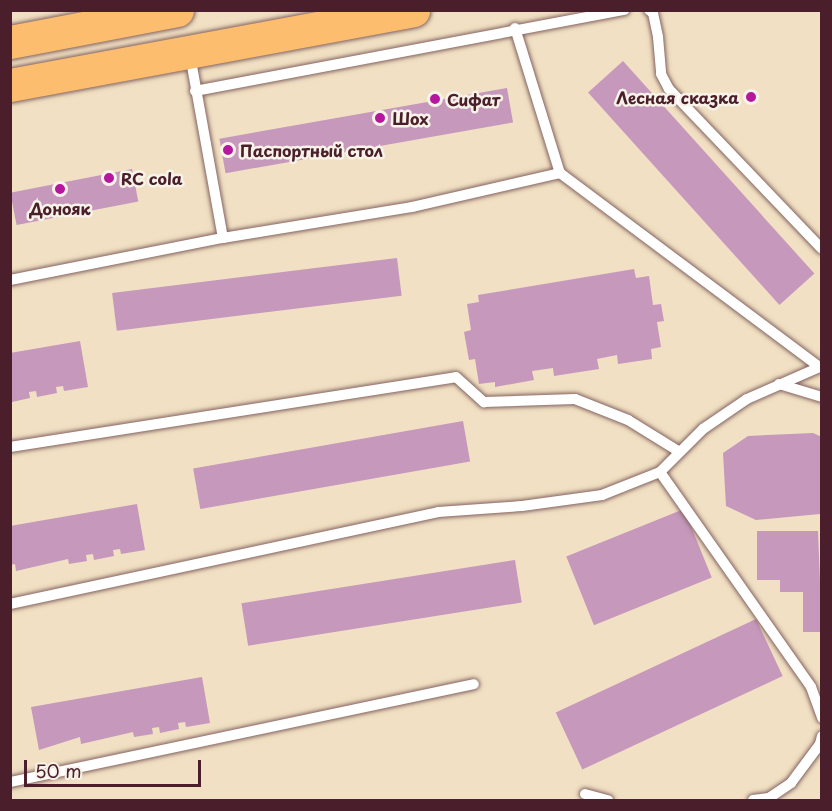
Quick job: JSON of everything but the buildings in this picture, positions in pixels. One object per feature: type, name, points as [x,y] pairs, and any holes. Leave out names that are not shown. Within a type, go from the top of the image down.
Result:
[{"type":"main road","points":[[10,42],[177,10]]},
{"type":"main road","points":[[10,85],[413,10]]},
{"type":"lane","points":[[195,91],[515,28],[624,10]]},
{"type":"lane","points":[[649,10],[658,37],[661,74],[669,89],[822,249]]},
{"type":"lane","points":[[515,28],[560,173],[820,367]]},
{"type":"lane","points":[[190,52],[195,91],[223,238]]},
{"type":"lane","points":[[10,280],[223,238],[412,207],[560,173]]},
{"type":"lane","points":[[10,604],[438,512],[602,495],[660,472],[678,451],[747,399],[820,367]]},
{"type":"lane","points":[[10,447],[456,377],[484,402],[575,399],[628,420],[678,451]]},
{"type":"lane","points":[[779,384],[822,397]]},
{"type":"lane","points":[[660,472],[811,687],[822,718]]},
{"type":"lane","points":[[10,782],[474,684]]},
{"type":"lane","points":[[753,801],[769,798],[791,783],[820,744],[822,736]]},
{"type":"lane","points":[[585,794],[608,801]]},
{"type":"place","name":"Лесная сказка","points":[[751,97]]},
{"type":"place","name":"Сифат","points":[[435,99]]},
{"type":"place","name":"Шох","points":[[380,118]]},
{"type":"place","name":"Паспортный стол","points":[[228,150]]},
{"type":"place","name":"RC cola","points":[[109,178]]},
{"type":"place","name":"Донояк","points":[[60,189]]}]
